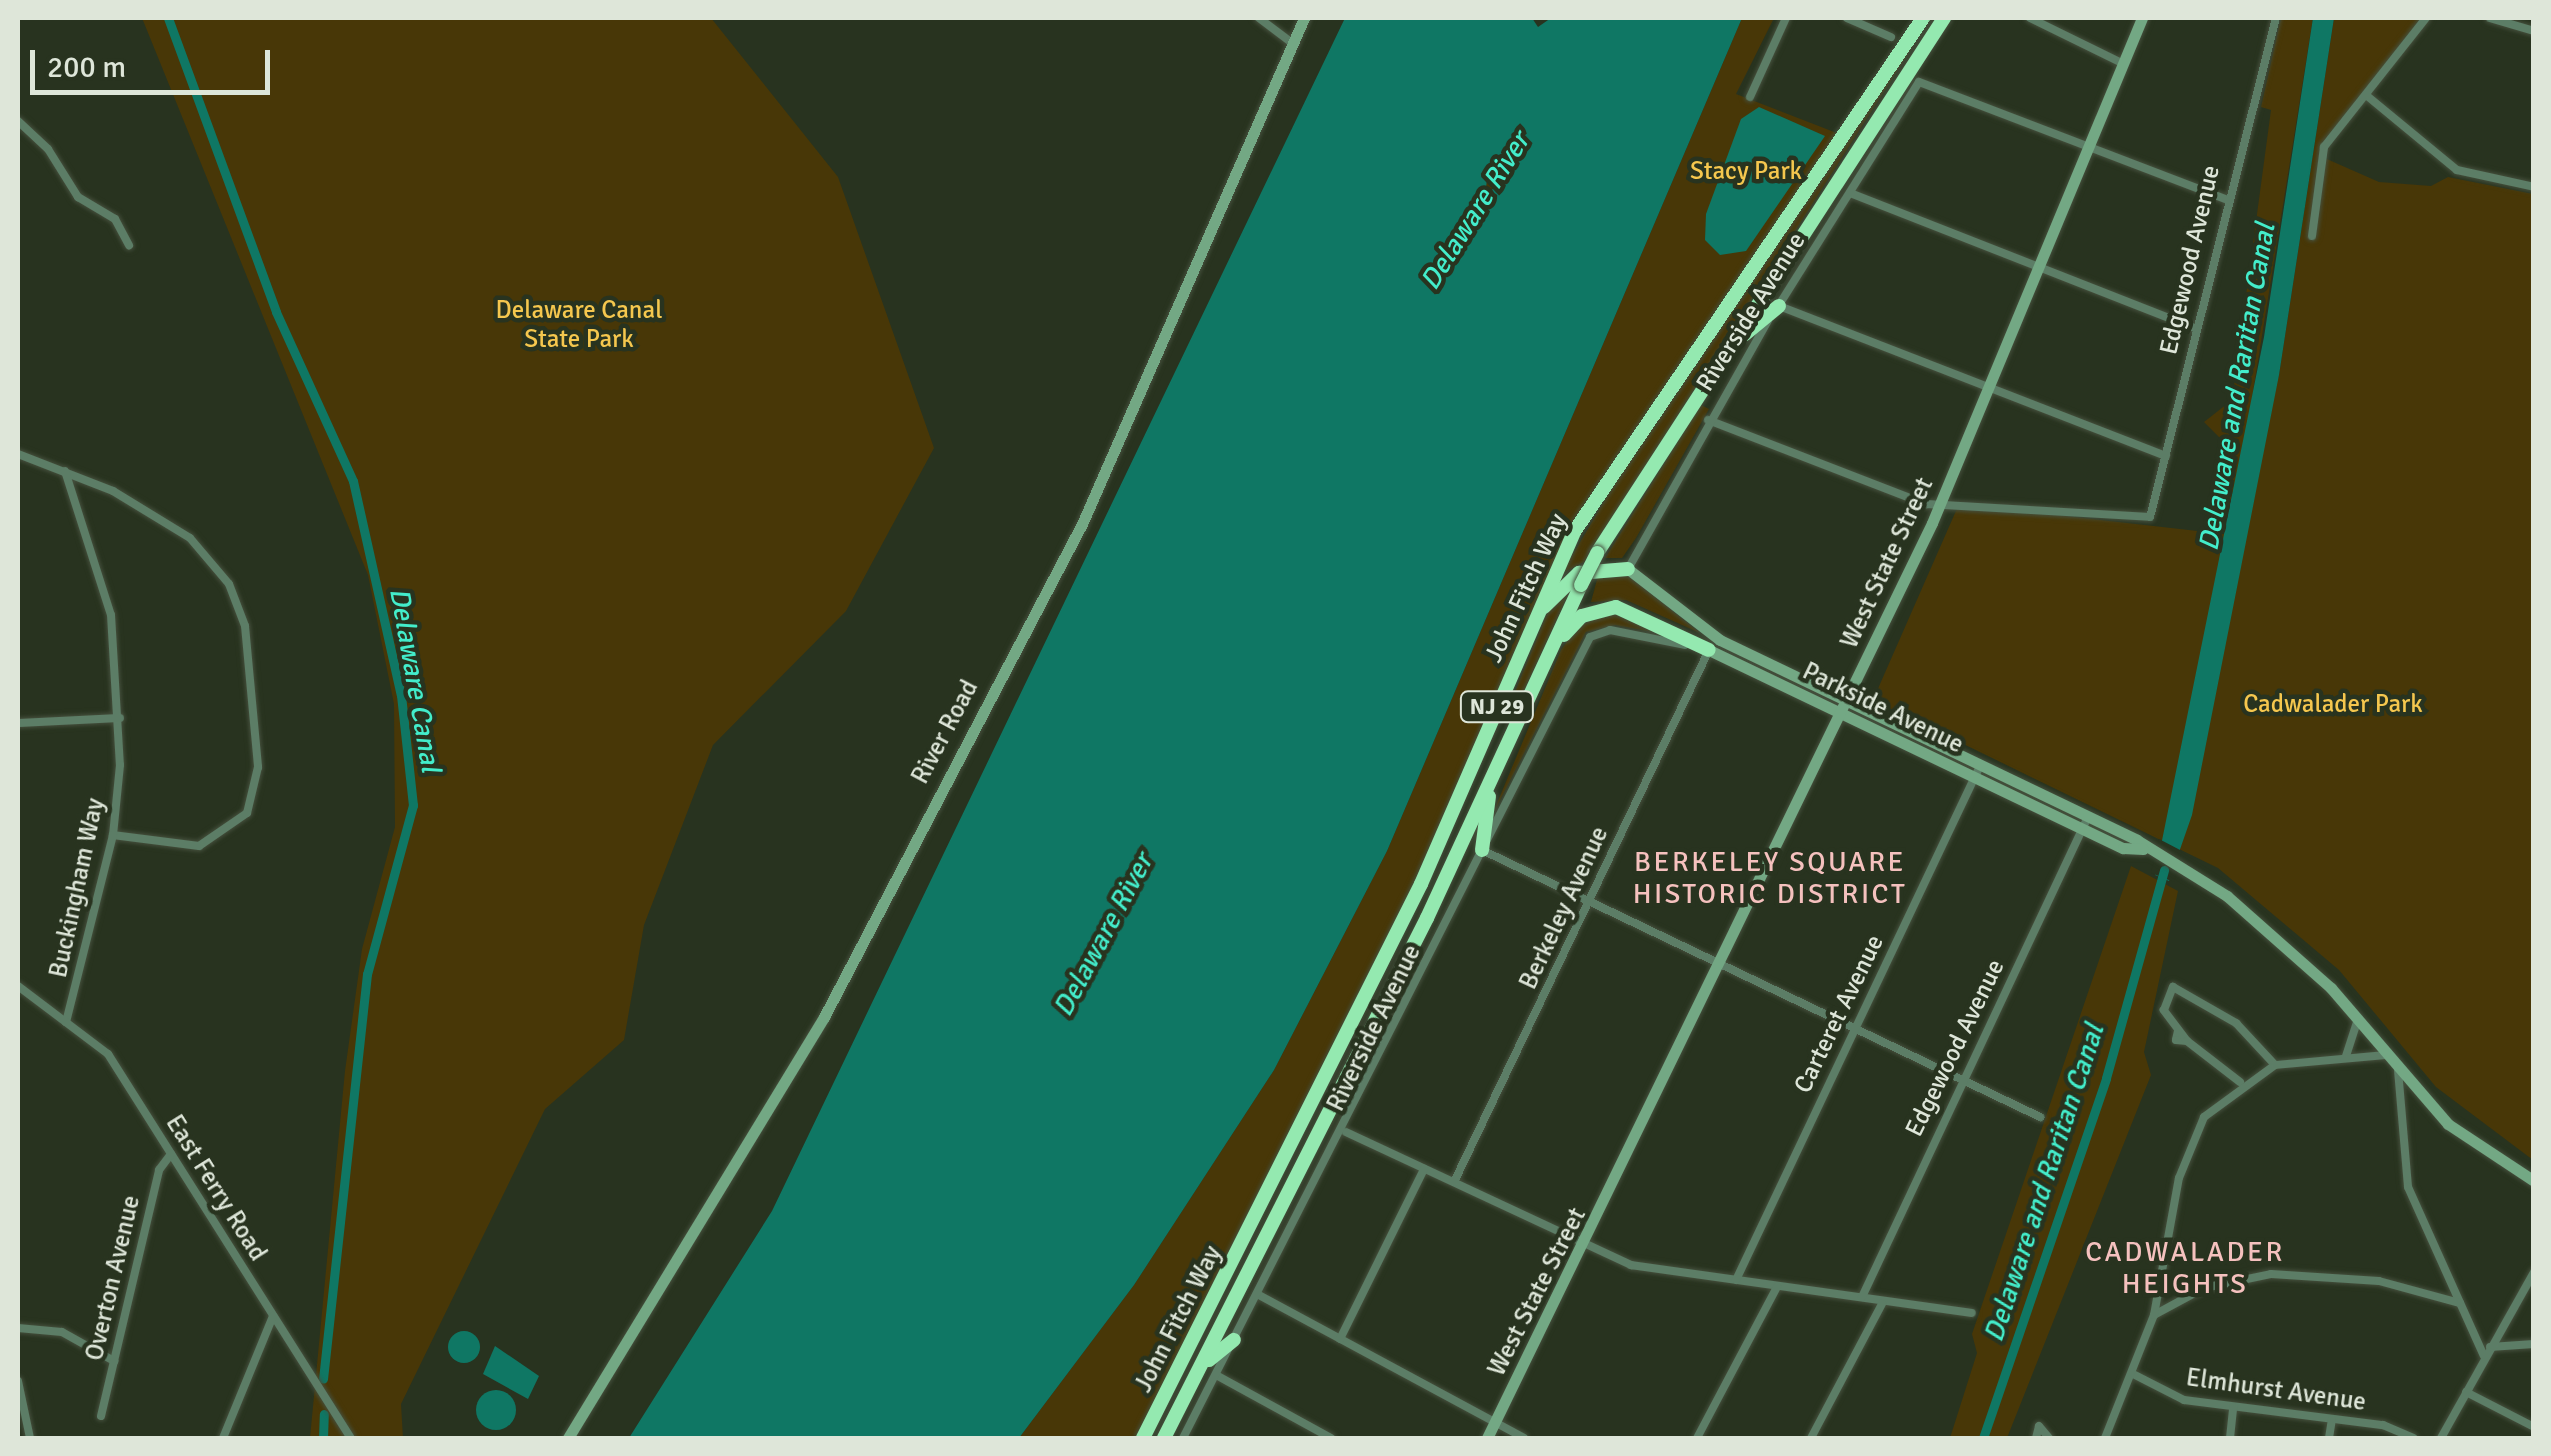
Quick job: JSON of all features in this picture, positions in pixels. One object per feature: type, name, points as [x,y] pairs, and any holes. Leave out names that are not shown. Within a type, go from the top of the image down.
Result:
[{"type":"highway","name":"John Fitch Way","points":[[1143,1438],[1373,984],[1506,684],[1594,502],[1922,18]]},
{"type":"highway","name":"John Fitch Way","points":[[1164,1438],[1491,779],[1597,552],[1944,18]]},
{"type":"highway","points":[[1706,381],[1779,306]]},
{"type":"highway","points":[[1506,684],[1558,588],[1579,573],[1628,570]]},
{"type":"highway","points":[[1551,651],[1582,616],[1616,606],[1709,650]]},
{"type":"highway","points":[[1482,850],[1491,779]]},
{"type":"highway","points":[[1198,1372],[1234,1340]]},
{"type":"main road","name":"River Road","points":[[568,1438],[824,1017],[1082,524],[1304,18]]},
{"type":"main road","name":"West State Street","points":[[1487,1438],[1586,1246],[1940,503],[2082,144],[2142,18]]},
{"type":"main road","name":"Parkside Avenue","points":[[1628,570],[1720,640],[1843,707]]},
{"type":"main road","name":"Parkside Avenue","points":[[1709,650],[1843,707],[2143,849],[2250,912],[2358,1020],[2385,1056],[2456,1131],[2534,1181]]},
{"type":"street","points":[[1259,18],[1291,42]]},
{"type":"street","points":[[1750,97],[1786,18]]},
{"type":"street","points":[[1848,18],[1891,36]]},
{"type":"street","points":[[2030,18],[2120,62]]},
{"type":"street","name":"Edgewood Avenue","points":[[1940,503],[2142,520],[2152,514],[2225,198],[2276,18]]},
{"type":"street","points":[[2312,236],[2320,158],[2426,18]]},
{"type":"street","points":[[2490,18],[2534,32]]},
{"type":"street","name":"Riverside Avenue","points":[[1628,570],[1708,420],[1919,82],[2082,144]]},
{"type":"street","points":[[2366,95],[2457,170],[2534,187]]},
{"type":"street","points":[[18,122],[48,149],[78,197],[115,219],[129,245]]},
{"type":"street","points":[[2082,144],[2225,198]]},
{"type":"street","points":[[1850,193],[2195,328]]},
{"type":"street","points":[[1779,306],[2166,456]]},
{"type":"street","points":[[1708,420],[1940,503]]},
{"type":"street","points":[[18,454],[65,470],[199,545],[229,584],[251,654],[258,783],[241,821],[199,846],[113,835]]},
{"type":"street","name":"Buckingham Way","points":[[65,470],[112,616],[120,718],[113,835],[66,1022]]},
{"type":"street","name":"Riverside Avenue","points":[[1182,1438],[1346,1132],[1482,850],[1596,632]]},
{"type":"street","name":"Parkside Avenue","points":[[1596,632],[1709,650]]},
{"type":"street","name":"Berkeley Avenue","points":[[1454,1182],[1709,650]]},
{"type":"street","points":[[18,723],[120,718]]},
{"type":"street","name":"Carteret Avenue","points":[[1736,1280],[1977,771]]},
{"type":"street","name":"Edgewood Avenue","points":[[1862,1297],[1960,1079],[2085,822]]},
{"type":"street","points":[[1482,850],[2040,1117]]},
{"type":"street","name":"East Ferry Road","points":[[18,986],[108,1054],[350,1438]]},
{"type":"street","points":[[2240,1082],[2188,1040],[2176,1040],[2178,1030],[2162,1000],[2173,987],[2236,1023],[2275,1064]]},
{"type":"street","points":[[2346,1056],[2358,1020]]},
{"type":"street","points":[[2105,1438],[2135,1375],[2154,1315],[2190,1142],[2240,1082],[2275,1064],[2385,1056]]},
{"type":"street","points":[[2398,1070],[2408,1186],[2452,1287],[2487,1352]]},
{"type":"street","points":[[1346,1132],[1631,1265],[1862,1297],[1882,1304],[1972,1313]]},
{"type":"street","name":"Overton Avenue","points":[[101,1416],[159,1170],[171,1154]]},
{"type":"street","points":[[1340,1338],[1424,1169]]},
{"type":"street","points":[[2441,1438],[2534,1272]]},
{"type":"street","points":[[2154,1315],[2214,1284],[2271,1274],[2378,1281],[2460,1303]]},
{"type":"street","points":[[1697,1438],[1777,1286]]},
{"type":"street","points":[[1257,1294],[1524,1438]]},
{"type":"street","points":[[1811,1438],[1882,1304]]},
{"type":"street","points":[[224,1438],[272,1316]]},
{"type":"street","points":[[18,1328],[62,1332],[114,1361]]},
{"type":"street","points":[[2487,1352],[2534,1344]]},
{"type":"street","points":[[1216,1375],[1332,1438]]},
{"type":"street","name":"Elmhurst Avenue","points":[[2135,1375],[2184,1400],[2332,1418],[2414,1438]]},
{"type":"street","points":[[20,1384],[30,1438]]},
{"type":"street","points":[[2466,1392],[2534,1428]]},
{"type":"street","points":[[2230,1438],[2234,1406]]},
{"type":"street","points":[[2329,1438],[2332,1418]]},
{"type":"street","points":[[2036,1438],[2039,1426],[2048,1438]]},
{"type":"green space","name":"Delaware Canal State Park","points":[[142,18],[711,18],[838,177],[934,448],[846,611],[713,745],[644,925],[624,1040],[545,1109],[401,1404],[403,1438],[310,1438],[345,1071],[362,949],[395,827],[394,704],[368,575]]},
{"type":"green space","name":"Stacy Park","points":[[1742,18],[1774,18],[1736,94],[1847,137],[1574,532],[1421,884],[1143,1438],[1019,1438],[1134,1285],[1274,1070],[1387,851]]},
{"type":"green space","points":[[1931,18],[1584,562],[1562,573],[1619,476]]},
{"type":"green space","points":[[2281,18],[2313,18],[2244,448],[2227,514],[2211,518],[2224,442],[2204,422],[2232,400],[2271,110],[2261,107]]},
{"type":"green space","name":"Cadwalader Park","points":[[2334,18],[2426,18],[2320,156],[2379,182],[2431,186],[2448,177],[2533,194],[2533,1160],[2436,1087],[2339,970],[2218,868],[1873,700],[1959,504],[2224,534],[2279,375]]},
{"type":"green space","points":[[1506,151],[1511,160],[1484,200],[1487,178]]},
{"type":"green space","points":[[1701,405],[1709,409],[1636,538],[1622,558],[1605,558]]},
{"type":"green space","points":[[1599,572],[1627,575],[1700,633],[1626,600],[1591,602]]},
{"type":"green space","points":[[1574,581],[1511,719],[1504,718],[1552,602]]},
{"type":"green space","points":[[1616,611],[1668,635],[1615,625],[1586,632],[1490,820],[1561,650],[1578,626]]},
{"type":"green space","points":[[2131,866],[2178,891],[2144,1052],[2151,1075],[2007,1438],[1950,1438],[1977,1353],[1972,1334]]},
{"type":"water","name":"Delaware River","points":[[1345,18],[1532,18],[1538,27],[1551,18],[1742,18],[1387,851],[1274,1070],[1134,1285],[1019,1438],[629,1438],[772,1211]],"holes":[[[1506,151],[1511,160],[1485,201],[1487,178]]]},
{"type":"water","points":[[2313,18],[2334,18],[2279,375],[2192,815],[2169,881],[2155,875],[2264,337]]},
{"type":"water","points":[[1759,107],[1825,136],[1746,251],[1720,255],[1705,240],[1706,214],[1741,119]]},
{"type":"water","points":[[464,1331],[475,1336],[480,1347],[475,1358],[464,1363],[453,1358],[448,1347],[453,1336]]},
{"type":"water","points":[[495,1346],[539,1376],[528,1399],[483,1374]]},
{"type":"water","points":[[496,1390],[510,1396],[516,1410],[510,1424],[496,1430],[482,1424],[476,1410],[482,1396]]},
{"type":"pier","points":[[2159,839],[2182,851],[2174,882],[2151,873]]},
{"type":"waterway","name":"Delaware Canal","points":[[168,18],[276,312],[353,481],[401,695],[413,805],[367,974],[323,1379]]},
{"type":"waterway","name":"Delaware and Raritan Canal","points":[[1983,1438],[2106,1078],[2164,870]]},
{"type":"waterway","name":"Delaware Canal","points":[[323,1438],[324,1414]]},
{"type":"district","name":"BERKELEY SQUARE HISTORIC DISTRICT","points":[[1770,878]]},
{"type":"district","name":"CADWALADER HEIGHTS","points":[[2185,1268]]}]
